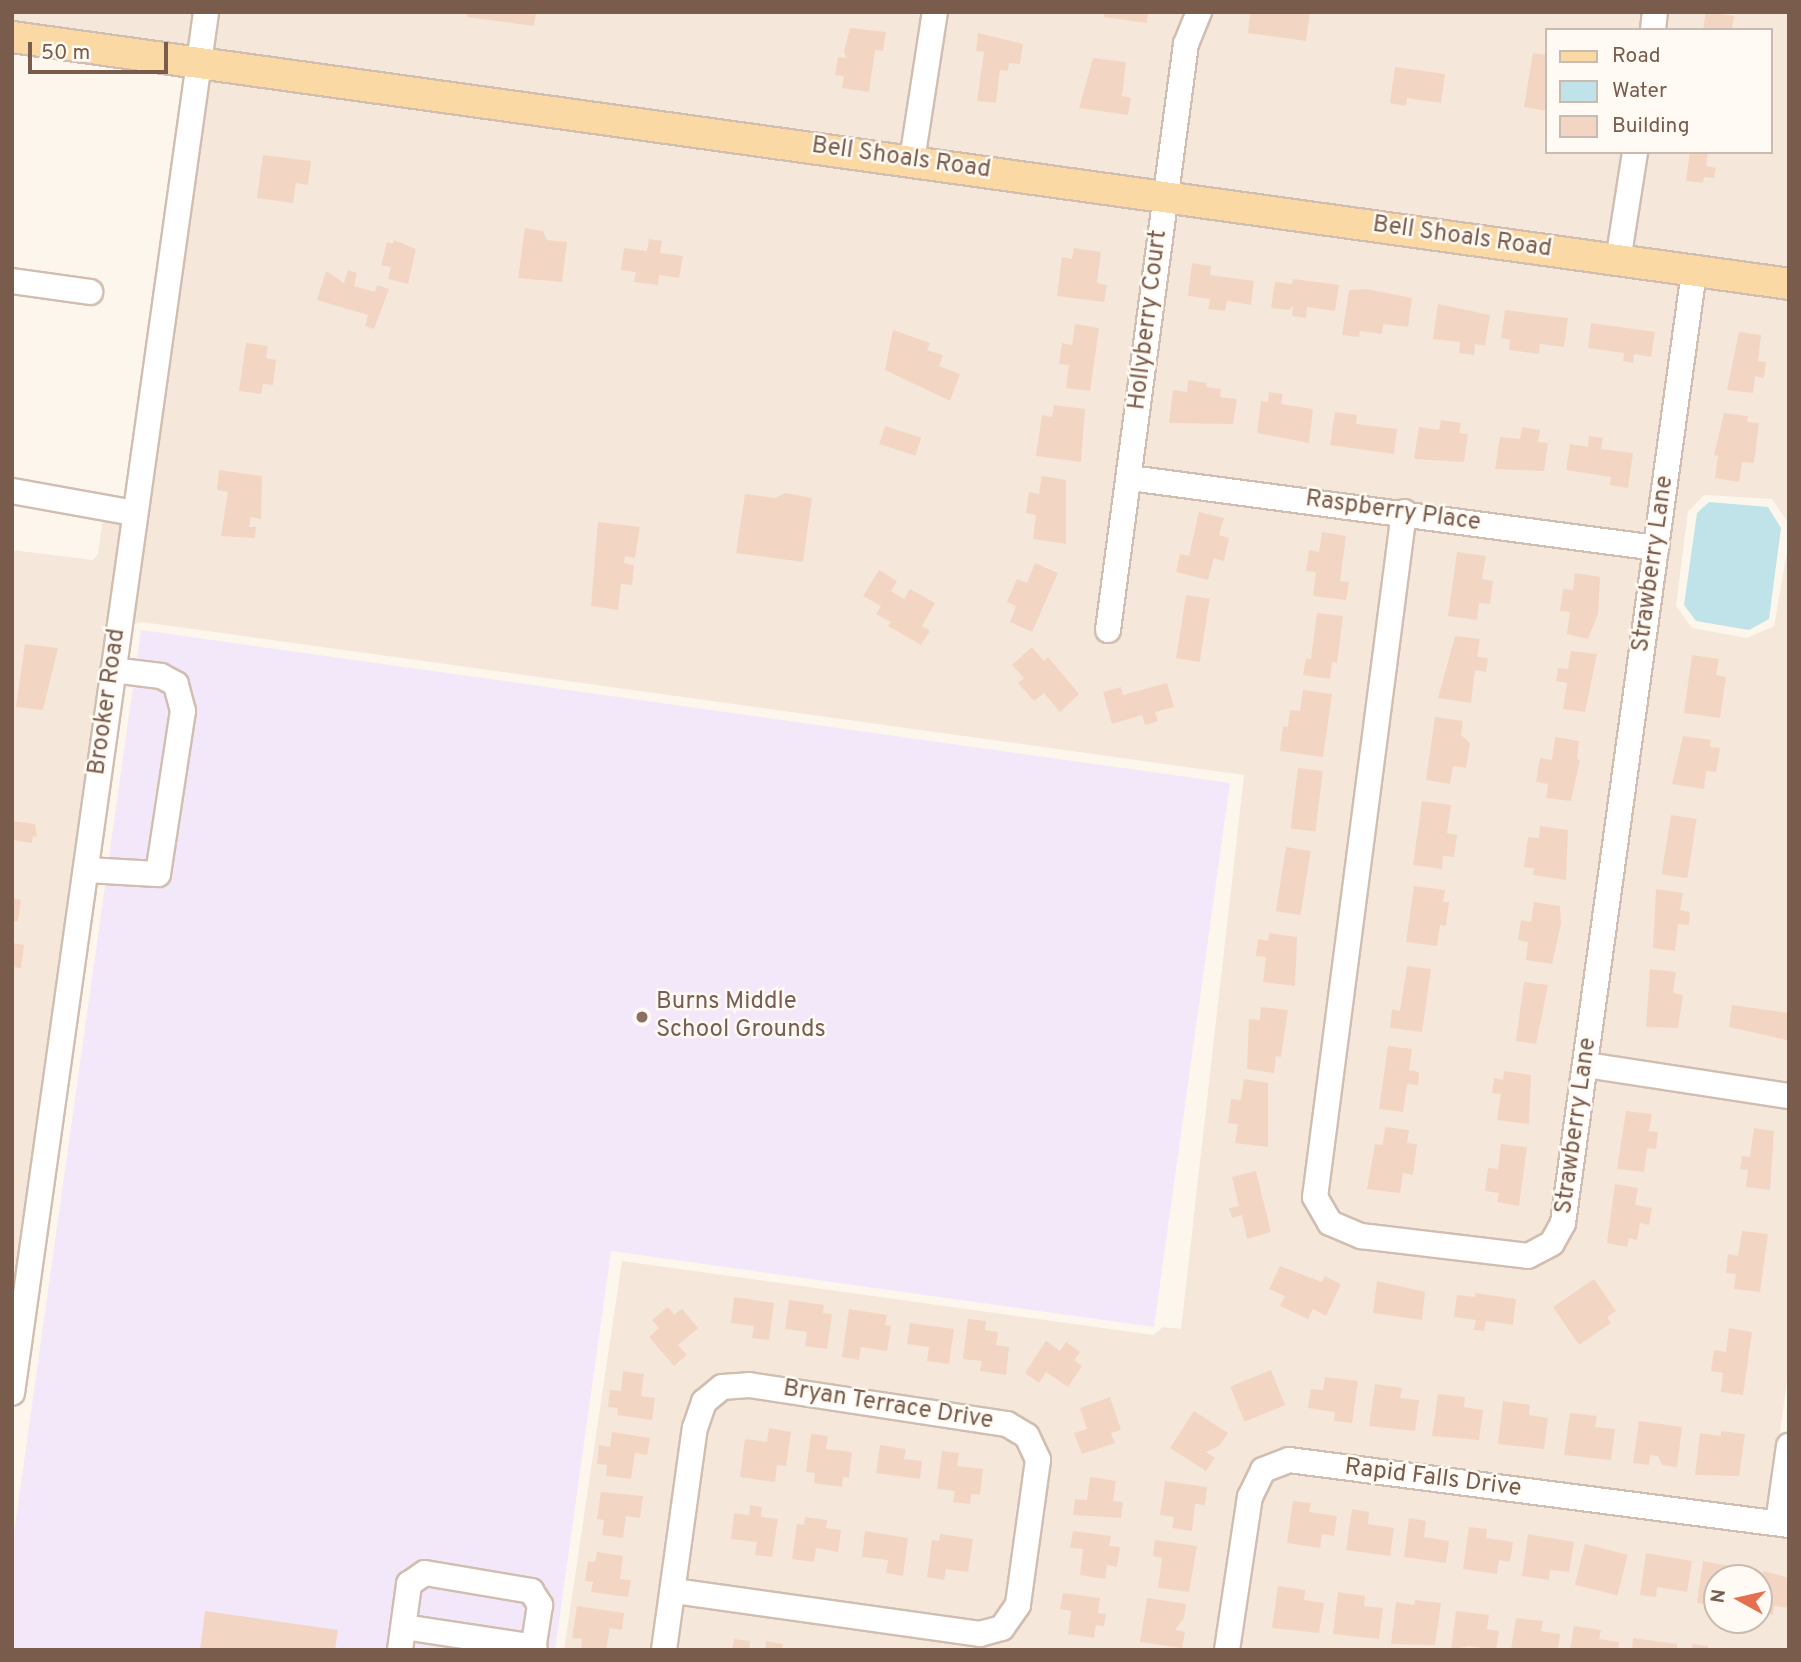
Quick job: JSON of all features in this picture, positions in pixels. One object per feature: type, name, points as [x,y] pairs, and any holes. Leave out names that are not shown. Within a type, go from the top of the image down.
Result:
[{"type":"main road","name":"Bell Shoals Road","points":[[12,37],[1789,284]]},
{"type":"street","name":"Brooker Road","points":[[12,1393],[206,12]]},
{"type":"street","points":[[912,160],[935,12]]},
{"type":"street","name":"Hollyberry Court","points":[[1108,630],[1186,44],[1199,12]]},
{"type":"street","points":[[1618,261],[1635,154]]},
{"type":"street","name":"Strawberry Lane","points":[[1404,512],[1315,1186],[1317,1207],[1330,1223],[1361,1236],[1511,1256],[1538,1253],[1552,1243],[1563,1223],[1694,272]]},
{"type":"street","points":[[12,281],[90,292]]},
{"type":"street","name":"Raspberry Place","points":[[1130,478],[1404,512],[1656,548]]},
{"type":"street","points":[[12,491],[135,513]]},
{"type":"street","points":[[86,870],[158,874],[183,711],[176,684],[161,676],[113,670]]},
{"type":"street","points":[[1586,1065],[1789,1096]]},
{"type":"street","name":"Bryan Terrace Drive","points":[[664,1650],[698,1413],[704,1402],[722,1387],[749,1385],[1007,1424],[1027,1436],[1038,1460],[1018,1605],[1002,1628],[981,1634],[673,1591]]},
{"type":"street","points":[[1783,1524],[1789,1446]]},
{"type":"street","name":"Rapid Falls Drive","points":[[1227,1650],[1250,1497],[1263,1469],[1289,1460],[1783,1524]]},
{"type":"street","points":[[425,1573],[531,1591],[540,1605],[533,1648],[402,1638],[409,1584],[425,1573]]},
{"type":"shaded area","points":[[12,12],[195,12],[189,51],[12,27]]},
{"type":"shaded area","points":[[217,12],[924,12],[902,149],[211,54]]},
{"type":"shaded area","points":[[946,12],[1187,12],[1175,42],[1155,185],[924,152]]},
{"type":"shaded area","points":[[1211,12],[1644,12],[1642,28],[1546,28],[1546,154],[1623,154],[1609,250],[1177,188],[1197,46]]},
{"type":"shaded area","points":[[1666,12],[1789,12],[1789,275],[1630,253],[1645,154],[1773,154],[1773,28],[1664,28]]},
{"type":"shaded area","points":[[208,73],[1153,204],[1096,638],[1117,640],[1140,489],[1392,521],[1305,1199],[1308,1211],[1324,1231],[1544,1261],[1595,1076],[1789,1106],[1789,1367],[1769,1512],[1258,1461],[1216,1650],[675,1650],[682,1602],[1006,1637],[1037,1432],[716,1378],[693,1398],[684,1426],[653,1650],[564,1650],[622,1261],[1153,1335],[1163,1327],[1181,1329],[1244,775],[142,622],[130,625]]},
{"type":"shaded area","points":[[1174,207],[1682,278],[1645,541],[1137,469]]},
{"type":"shaded area","points":[[1704,283],[1789,294],[1789,524],[1772,499],[1704,495],[1688,512],[1676,606],[1692,628],[1747,638],[1774,626],[1789,540],[1789,1086],[1598,1057]]},
{"type":"shaded area","points":[[104,511],[124,513],[12,1316],[12,550],[93,560],[98,554]]},
{"type":"shaded area","points":[[1414,523],[1644,556],[1553,1220],[1533,1244],[1511,1246],[1346,1222],[1328,1204],[1326,1186]]},
{"type":"shaded area","name":"Burns Middle School Grounds","points":[[141,630],[1230,783],[1154,1327],[611,1251],[555,1650],[12,1650],[12,1547]]},
{"type":"shaded area","points":[[733,1394],[1004,1434],[1018,1442],[1027,1461],[1008,1602],[995,1620],[979,1624],[685,1582],[706,1430],[713,1407]]},
{"type":"shaded area","points":[[1291,1470],[1789,1535],[1789,1650],[1238,1650],[1260,1500],[1271,1477]]},
{"type":"water","points":[[1709,502],[1768,507],[1781,528],[1769,619],[1749,630],[1696,621],[1684,605],[1697,513]]},
{"type":"building","points":[[467,12],[536,12],[534,26],[467,17]]},
{"type":"building","points":[[1104,12],[1148,12],[1147,23],[1104,17]]},
{"type":"building","points":[[1310,12],[1306,41],[1248,33],[1250,14]]},
{"type":"building","points":[[1706,12],[1734,16],[1732,28],[1703,28]]},
{"type":"building","points":[[850,28],[886,32],[883,51],[875,50],[869,92],[842,88],[844,76],[835,75],[838,57],[846,58],[844,51]]},
{"type":"building","points":[[978,33],[1023,44],[1020,64],[1009,63],[1008,71],[1000,70],[996,103],[977,101],[984,52],[976,51]]},
{"type":"building","points":[[1533,53],[1546,55],[1546,111],[1524,107]]},
{"type":"building","points":[[1093,58],[1126,62],[1122,96],[1131,98],[1128,115],[1079,108]]},
{"type":"building","points":[[1395,67],[1445,74],[1441,103],[1407,98],[1406,106],[1390,103]]},
{"type":"building","points":[[1690,154],[1708,154],[1706,166],[1716,168],[1714,178],[1704,177],[1703,183],[1686,181]]},
{"type":"building","points":[[263,155],[311,161],[308,185],[296,183],[293,203],[257,198]]},
{"type":"building","points":[[525,228],[543,231],[547,240],[567,242],[562,282],[518,278]]},
{"type":"building","points":[[649,239],[662,241],[660,253],[683,256],[679,278],[659,275],[658,285],[634,282],[636,272],[621,270],[624,248],[647,251]]},
{"type":"building","points":[[394,240],[416,249],[408,284],[388,279],[391,267],[381,265],[387,242],[393,244]]},
{"type":"building","points":[[1074,248],[1101,252],[1097,283],[1107,285],[1104,302],[1057,296],[1062,257],[1072,259]]},
{"type":"building","points":[[1192,263],[1211,266],[1210,275],[1254,281],[1251,305],[1227,301],[1225,311],[1208,309],[1210,299],[1188,296]]},
{"type":"building","points":[[348,270],[357,273],[354,286],[375,292],[377,285],[389,289],[374,329],[365,326],[368,315],[317,300],[326,271],[344,283]]},
{"type":"building","points":[[1293,279],[1339,285],[1335,311],[1307,307],[1306,318],[1292,316],[1293,306],[1289,310],[1271,308],[1275,282],[1292,284]]},
{"type":"building","points":[[1366,289],[1412,298],[1408,327],[1383,324],[1382,334],[1360,331],[1359,337],[1342,335],[1349,290]]},
{"type":"building","points":[[1438,304],[1490,315],[1485,346],[1475,344],[1474,355],[1459,353],[1460,342],[1433,339]]},
{"type":"building","points":[[1505,310],[1568,318],[1564,347],[1540,344],[1539,354],[1509,350],[1510,340],[1501,338]]},
{"type":"building","points":[[1591,323],[1655,332],[1651,357],[1634,354],[1633,363],[1623,361],[1624,353],[1588,348]]},
{"type":"building","points":[[1075,324],[1099,328],[1090,391],[1066,388],[1069,365],[1059,364],[1062,343],[1072,345]]},
{"type":"building","points":[[893,330],[930,343],[927,350],[943,355],[939,366],[960,374],[950,401],[885,370]]},
{"type":"building","points":[[1739,332],[1761,335],[1758,361],[1766,362],[1764,378],[1755,376],[1753,393],[1727,390]]},
{"type":"building","points":[[246,343],[268,346],[266,358],[276,360],[273,385],[263,384],[261,394],[239,391]]},
{"type":"building","points":[[1188,380],[1207,383],[1206,387],[1221,389],[1220,397],[1237,399],[1233,424],[1169,423],[1173,390],[1187,392]]},
{"type":"building","points":[[1269,392],[1283,394],[1281,404],[1313,409],[1309,443],[1257,433],[1261,401],[1268,402]]},
{"type":"building","points":[[1054,405],[1085,409],[1081,462],[1036,456],[1042,415],[1052,417]]},
{"type":"building","points":[[1335,412],[1357,415],[1356,424],[1397,429],[1394,454],[1330,445]]},
{"type":"building","points":[[1724,413],[1748,416],[1747,422],[1759,423],[1754,463],[1742,462],[1739,482],[1715,478],[1718,456],[1714,455]]},
{"type":"building","points":[[1441,420],[1461,423],[1459,433],[1468,434],[1464,462],[1414,459],[1419,427],[1439,430]]},
{"type":"building","points":[[885,426],[921,438],[915,456],[879,444]]},
{"type":"building","points":[[1522,427],[1540,430],[1538,442],[1548,443],[1544,471],[1495,469],[1500,437],[1520,439]]},
{"type":"building","points":[[1589,436],[1603,438],[1601,449],[1633,453],[1628,488],[1610,485],[1611,477],[1566,470],[1570,444],[1588,447]]},
{"type":"building","points":[[219,470],[262,476],[261,519],[251,517],[249,527],[256,527],[255,538],[221,536],[228,492],[217,490]]},
{"type":"building","points":[[1042,476],[1066,480],[1066,544],[1033,539],[1036,515],[1026,513],[1029,492],[1039,494]]},
{"type":"building","points":[[785,493],[812,498],[803,562],[736,553],[745,494],[775,498]]},
{"type":"building","points":[[1199,512],[1224,518],[1219,535],[1229,538],[1224,561],[1214,558],[1208,580],[1176,572],[1180,554],[1189,556]]},
{"type":"building","points":[[598,522],[640,527],[635,558],[625,556],[624,563],[634,565],[632,585],[621,584],[618,610],[591,606]]},
{"type":"building","points":[[1322,532],[1346,536],[1340,581],[1349,582],[1346,600],[1313,596],[1316,572],[1306,571],[1309,550],[1319,552]]},
{"type":"building","points":[[1457,552],[1486,556],[1482,579],[1493,581],[1490,604],[1479,603],[1477,620],[1448,616]]},
{"type":"building","points":[[1035,563],[1058,573],[1032,632],[1010,622],[1016,606],[1007,602],[1017,579],[1027,583]]},
{"type":"building","points":[[879,570],[897,581],[891,591],[904,599],[910,589],[935,603],[922,626],[930,631],[921,645],[888,626],[891,622],[876,614],[881,606],[863,596]]},
{"type":"building","points":[[1575,573],[1600,577],[1598,614],[1588,639],[1567,634],[1570,612],[1560,611],[1563,589],[1573,590]]},
{"type":"building","points":[[1186,595],[1210,599],[1200,662],[1176,658]]},
{"type":"building","points":[[1317,613],[1343,616],[1337,663],[1332,662],[1330,679],[1303,675],[1306,658],[1311,659]]},
{"type":"building","points":[[1455,636],[1480,639],[1477,657],[1488,658],[1486,672],[1475,670],[1471,703],[1438,698]]},
{"type":"building","points":[[25,644],[58,648],[43,710],[16,707]]},
{"type":"building","points":[[1032,647],[1044,661],[1048,657],[1079,694],[1060,712],[1044,693],[1034,701],[1018,683],[1024,678],[1012,665]]},
{"type":"building","points":[[1571,651],[1597,654],[1585,712],[1563,709],[1567,683],[1556,681],[1558,668],[1568,669]]},
{"type":"building","points":[[1692,655],[1719,659],[1716,675],[1726,677],[1720,718],[1684,713]]},
{"type":"building","points":[[1167,683],[1174,707],[1155,712],[1158,721],[1145,725],[1142,715],[1112,724],[1103,692],[1121,687],[1123,695]]},
{"type":"building","points":[[1303,690],[1332,694],[1323,757],[1280,751],[1283,726],[1288,727],[1290,710],[1300,711]]},
{"type":"building","points":[[1435,717],[1463,721],[1461,735],[1470,743],[1466,768],[1453,766],[1450,784],[1426,780]]},
{"type":"building","points":[[1683,736],[1711,740],[1710,747],[1720,748],[1716,772],[1706,771],[1704,789],[1672,784]]},
{"type":"building","points":[[1555,737],[1579,741],[1577,759],[1580,760],[1571,801],[1546,798],[1548,784],[1536,782],[1540,758],[1552,760]]},
{"type":"building","points":[[1298,768],[1323,771],[1315,832],[1291,829]]},
{"type":"building","points":[[1422,801],[1451,805],[1447,833],[1457,835],[1454,857],[1443,856],[1442,869],[1413,865]]},
{"type":"building","points":[[1671,815],[1697,819],[1687,878],[1662,874]]},
{"type":"building","points":[[13,821],[35,824],[37,837],[33,836],[32,843],[12,840]]},
{"type":"building","points":[[1540,826],[1568,830],[1566,880],[1533,875],[1534,868],[1524,867],[1528,837],[1539,838]]},
{"type":"building","points":[[1286,847],[1311,851],[1301,915],[1276,911]]},
{"type":"building","points":[[1414,886],[1445,890],[1443,902],[1449,902],[1446,926],[1440,925],[1437,946],[1406,942]]},
{"type":"building","points":[[1656,889],[1683,893],[1680,910],[1690,912],[1689,925],[1678,924],[1675,951],[1653,948]]},
{"type":"building","points":[[12,898],[21,900],[18,921],[12,921]]},
{"type":"building","points":[[1534,902],[1560,906],[1561,924],[1552,964],[1526,960],[1528,942],[1518,940],[1521,920],[1531,922]]},
{"type":"building","points":[[1269,933],[1297,937],[1295,986],[1263,982],[1266,957],[1256,956],[1258,939],[1268,941]]},
{"type":"building","points":[[12,943],[24,945],[21,968],[12,967]]},
{"type":"building","points":[[1407,966],[1431,969],[1422,1032],[1390,1028],[1392,1009],[1400,1011]]},
{"type":"building","points":[[1650,969],[1676,972],[1673,993],[1683,995],[1678,1028],[1646,1027]]},
{"type":"building","points":[[1524,982],[1548,985],[1536,1044],[1516,1041]]},
{"type":"building","points":[[1732,1005],[1789,1013],[1787,1040],[1729,1027]]},
{"type":"building","points":[[1261,1007],[1288,1010],[1281,1057],[1276,1056],[1274,1073],[1247,1069],[1249,1019],[1260,1020]]},
{"type":"building","points":[[1388,1046],[1412,1049],[1409,1070],[1419,1072],[1418,1085],[1407,1084],[1403,1112],[1379,1109]]},
{"type":"building","points":[[1504,1071],[1531,1075],[1529,1124],[1497,1120],[1501,1094],[1492,1093],[1494,1078],[1503,1080]]},
{"type":"building","points":[[1244,1079],[1268,1083],[1268,1147],[1235,1143],[1238,1124],[1228,1123],[1231,1099],[1241,1100]]},
{"type":"building","points":[[1626,1111],[1652,1114],[1649,1131],[1658,1132],[1656,1149],[1647,1148],[1644,1172],[1617,1169]]},
{"type":"building","points":[[1385,1127],[1409,1130],[1407,1143],[1417,1144],[1413,1175],[1403,1173],[1400,1193],[1367,1189],[1375,1144],[1383,1145]]},
{"type":"building","points":[[1754,1128],[1774,1131],[1770,1190],[1746,1187],[1748,1170],[1740,1169],[1742,1156],[1750,1157]]},
{"type":"building","points":[[1501,1144],[1527,1147],[1519,1206],[1497,1202],[1499,1193],[1485,1191],[1488,1168],[1498,1169]]},
{"type":"building","points":[[1256,1171],[1271,1232],[1247,1239],[1242,1215],[1232,1218],[1229,1208],[1239,1206],[1232,1177]]},
{"type":"building","points":[[1615,1184],[1638,1188],[1635,1205],[1652,1208],[1649,1225],[1640,1223],[1637,1240],[1629,1238],[1627,1247],[1607,1243]]},
{"type":"building","points":[[1742,1231],[1768,1234],[1760,1292],[1734,1289],[1736,1274],[1726,1273],[1728,1254],[1738,1256]]},
{"type":"building","points":[[1280,1266],[1322,1282],[1325,1276],[1341,1284],[1326,1316],[1313,1309],[1308,1319],[1280,1306],[1285,1296],[1269,1289]]},
{"type":"building","points":[[1594,1279],[1616,1311],[1607,1317],[1611,1323],[1579,1345],[1553,1307]]},
{"type":"building","points":[[1377,1281],[1425,1292],[1422,1320],[1373,1313]]},
{"type":"building","points":[[1475,1293],[1516,1299],[1513,1325],[1486,1321],[1484,1331],[1474,1330],[1476,1320],[1454,1317],[1457,1295],[1475,1297]]},
{"type":"building","points":[[734,1297],[774,1303],[769,1340],[752,1338],[754,1326],[731,1323]]},
{"type":"building","points":[[789,1300],[824,1305],[823,1313],[832,1314],[827,1349],[805,1346],[807,1332],[785,1329]]},
{"type":"building","points":[[668,1307],[674,1315],[682,1309],[698,1328],[678,1345],[687,1355],[674,1366],[649,1337],[659,1328],[652,1320]]},
{"type":"building","points":[[849,1309],[887,1315],[885,1325],[891,1326],[887,1351],[861,1347],[859,1360],[842,1357]]},
{"type":"building","points":[[968,1319],[986,1321],[985,1330],[998,1332],[996,1345],[1009,1347],[1006,1375],[980,1371],[982,1361],[963,1359]]},
{"type":"building","points":[[910,1323],[954,1329],[949,1364],[927,1361],[929,1347],[907,1344]]},
{"type":"building","points":[[1729,1328],[1752,1332],[1743,1395],[1721,1392],[1723,1373],[1711,1371],[1714,1350],[1726,1352]]},
{"type":"building","points":[[1046,1341],[1060,1351],[1066,1342],[1080,1352],[1074,1360],[1082,1366],[1068,1387],[1046,1372],[1039,1383],[1025,1373]]},
{"type":"building","points":[[1271,1370],[1285,1405],[1244,1422],[1230,1386]]},
{"type":"building","points":[[623,1371],[644,1374],[641,1396],[655,1398],[652,1420],[617,1415],[618,1408],[608,1407],[610,1390],[621,1391]]},
{"type":"building","points":[[1325,1377],[1358,1381],[1352,1423],[1334,1421],[1335,1412],[1308,1408],[1311,1389],[1323,1390]]},
{"type":"building","points":[[1375,1384],[1402,1388],[1400,1398],[1419,1400],[1415,1431],[1369,1426]]},
{"type":"building","points":[[1438,1394],[1465,1397],[1464,1407],[1483,1410],[1479,1440],[1432,1436]]},
{"type":"building","points":[[1110,1397],[1121,1430],[1111,1433],[1115,1443],[1082,1454],[1074,1433],[1087,1429],[1080,1408]]},
{"type":"building","points":[[1503,1401],[1530,1405],[1529,1415],[1548,1418],[1544,1449],[1498,1444]]},
{"type":"building","points":[[1194,1411],[1228,1433],[1219,1446],[1206,1452],[1215,1458],[1206,1471],[1170,1448]]},
{"type":"building","points":[[1570,1413],[1597,1416],[1595,1427],[1615,1429],[1611,1460],[1564,1455]]},
{"type":"building","points":[[1639,1421],[1682,1427],[1677,1467],[1662,1465],[1658,1456],[1650,1455],[1649,1465],[1633,1463]]},
{"type":"building","points":[[769,1428],[791,1432],[786,1466],[777,1465],[775,1482],[740,1477],[745,1439],[767,1442]]},
{"type":"building","points":[[1721,1431],[1745,1434],[1739,1476],[1695,1475],[1700,1433],[1721,1436]]},
{"type":"building","points":[[612,1432],[650,1438],[647,1455],[635,1453],[631,1479],[606,1476],[607,1465],[597,1464],[599,1445],[610,1447]]},
{"type":"building","points":[[811,1434],[828,1436],[826,1449],[852,1452],[849,1478],[843,1477],[842,1487],[814,1483],[815,1473],[806,1472]]},
{"type":"building","points":[[880,1445],[906,1449],[904,1459],[922,1461],[920,1479],[876,1473]]},
{"type":"building","points":[[942,1451],[959,1453],[957,1466],[983,1469],[980,1495],[971,1494],[970,1504],[953,1502],[955,1491],[937,1489]]},
{"type":"building","points":[[1090,1477],[1116,1481],[1113,1501],[1123,1502],[1121,1518],[1073,1515],[1075,1499],[1087,1500]]},
{"type":"building","points":[[1165,1481],[1207,1487],[1205,1505],[1195,1504],[1192,1531],[1172,1528],[1174,1517],[1160,1515]]},
{"type":"building","points":[[601,1492],[643,1496],[640,1518],[626,1516],[623,1538],[602,1535],[604,1520],[597,1519]]},
{"type":"building","points":[[1293,1501],[1311,1503],[1309,1512],[1337,1516],[1334,1536],[1322,1534],[1320,1548],[1287,1543]]},
{"type":"building","points":[[750,1505],[762,1507],[761,1517],[778,1519],[772,1557],[755,1555],[757,1542],[731,1539],[734,1513],[749,1515]]},
{"type":"building","points":[[1352,1509],[1369,1512],[1368,1524],[1394,1528],[1390,1556],[1346,1550]]},
{"type":"building","points":[[805,1517],[827,1520],[826,1528],[841,1530],[838,1552],[816,1548],[814,1562],[792,1559],[797,1524],[804,1525]]},
{"type":"building","points":[[1409,1518],[1426,1521],[1424,1537],[1449,1541],[1446,1563],[1404,1557]]},
{"type":"building","points":[[1469,1527],[1487,1529],[1486,1538],[1513,1542],[1510,1562],[1499,1560],[1497,1574],[1463,1569]]},
{"type":"building","points":[[865,1531],[908,1538],[903,1576],[886,1573],[888,1560],[862,1557]]},
{"type":"building","points":[[1073,1531],[1111,1536],[1109,1546],[1120,1547],[1117,1567],[1107,1565],[1105,1579],[1080,1575],[1083,1549],[1070,1548]]},
{"type":"building","points":[[940,1534],[973,1539],[968,1572],[946,1569],[944,1580],[927,1577],[932,1540],[939,1541]]},
{"type":"building","points":[[1528,1534],[1574,1542],[1569,1572],[1550,1570],[1549,1580],[1522,1576]]},
{"type":"building","points":[[1155,1540],[1197,1546],[1189,1592],[1158,1588],[1162,1558],[1153,1556]]},
{"type":"building","points":[[1585,1544],[1628,1555],[1618,1595],[1575,1585]]},
{"type":"building","points":[[597,1552],[623,1556],[620,1579],[631,1580],[628,1597],[591,1592],[593,1582],[585,1581],[588,1561],[595,1562]]},
{"type":"building","points":[[1646,1553],[1692,1561],[1687,1592],[1657,1587],[1656,1597],[1640,1595]]},
{"type":"building","points":[[1703,1561],[1718,1564],[1703,1564],[1703,1604],[1697,1603]]},
{"type":"building","points":[[1773,1574],[1789,1578],[1789,1608],[1774,1606],[1773,1615]]},
{"type":"building","points":[[1278,1586],[1305,1590],[1304,1600],[1324,1603],[1319,1633],[1272,1628]]},
{"type":"building","points":[[1338,1592],[1365,1596],[1364,1606],[1383,1608],[1379,1639],[1333,1634]]},
{"type":"building","points":[[1063,1593],[1100,1598],[1098,1613],[1106,1614],[1104,1626],[1096,1625],[1094,1638],[1068,1634],[1071,1611],[1060,1609]]},
{"type":"building","points":[[1147,1598],[1186,1604],[1184,1618],[1175,1630],[1185,1632],[1182,1648],[1140,1642]]},
{"type":"building","points":[[1415,1600],[1441,1603],[1435,1645],[1391,1644],[1396,1602],[1414,1605]]},
{"type":"building","points":[[577,1606],[624,1613],[622,1630],[610,1628],[606,1650],[581,1650],[582,1639],[572,1638]]},
{"type":"building","points":[[205,1611],[338,1630],[335,1650],[200,1650]]},
{"type":"building","points":[[1456,1611],[1489,1615],[1487,1629],[1499,1631],[1496,1650],[1469,1646],[1451,1650]]},
{"type":"building","points":[[1516,1618],[1543,1621],[1541,1631],[1560,1634],[1558,1650],[1511,1650]]},
{"type":"building","points":[[1574,1626],[1601,1630],[1599,1639],[1619,1642],[1618,1650],[1570,1650]]},
{"type":"building","points":[[1633,1638],[1677,1644],[1677,1650],[1632,1650]]},
{"type":"building","points":[[734,1639],[750,1641],[749,1650],[732,1650]]},
{"type":"building","points":[[766,1641],[783,1644],[782,1650],[765,1650]]},
{"type":"building","points":[[1692,1644],[1708,1646],[1708,1650],[1692,1650]]},
{"type":"place","name":"Burns Middle School Grounds","points":[[642,1017]]}]
